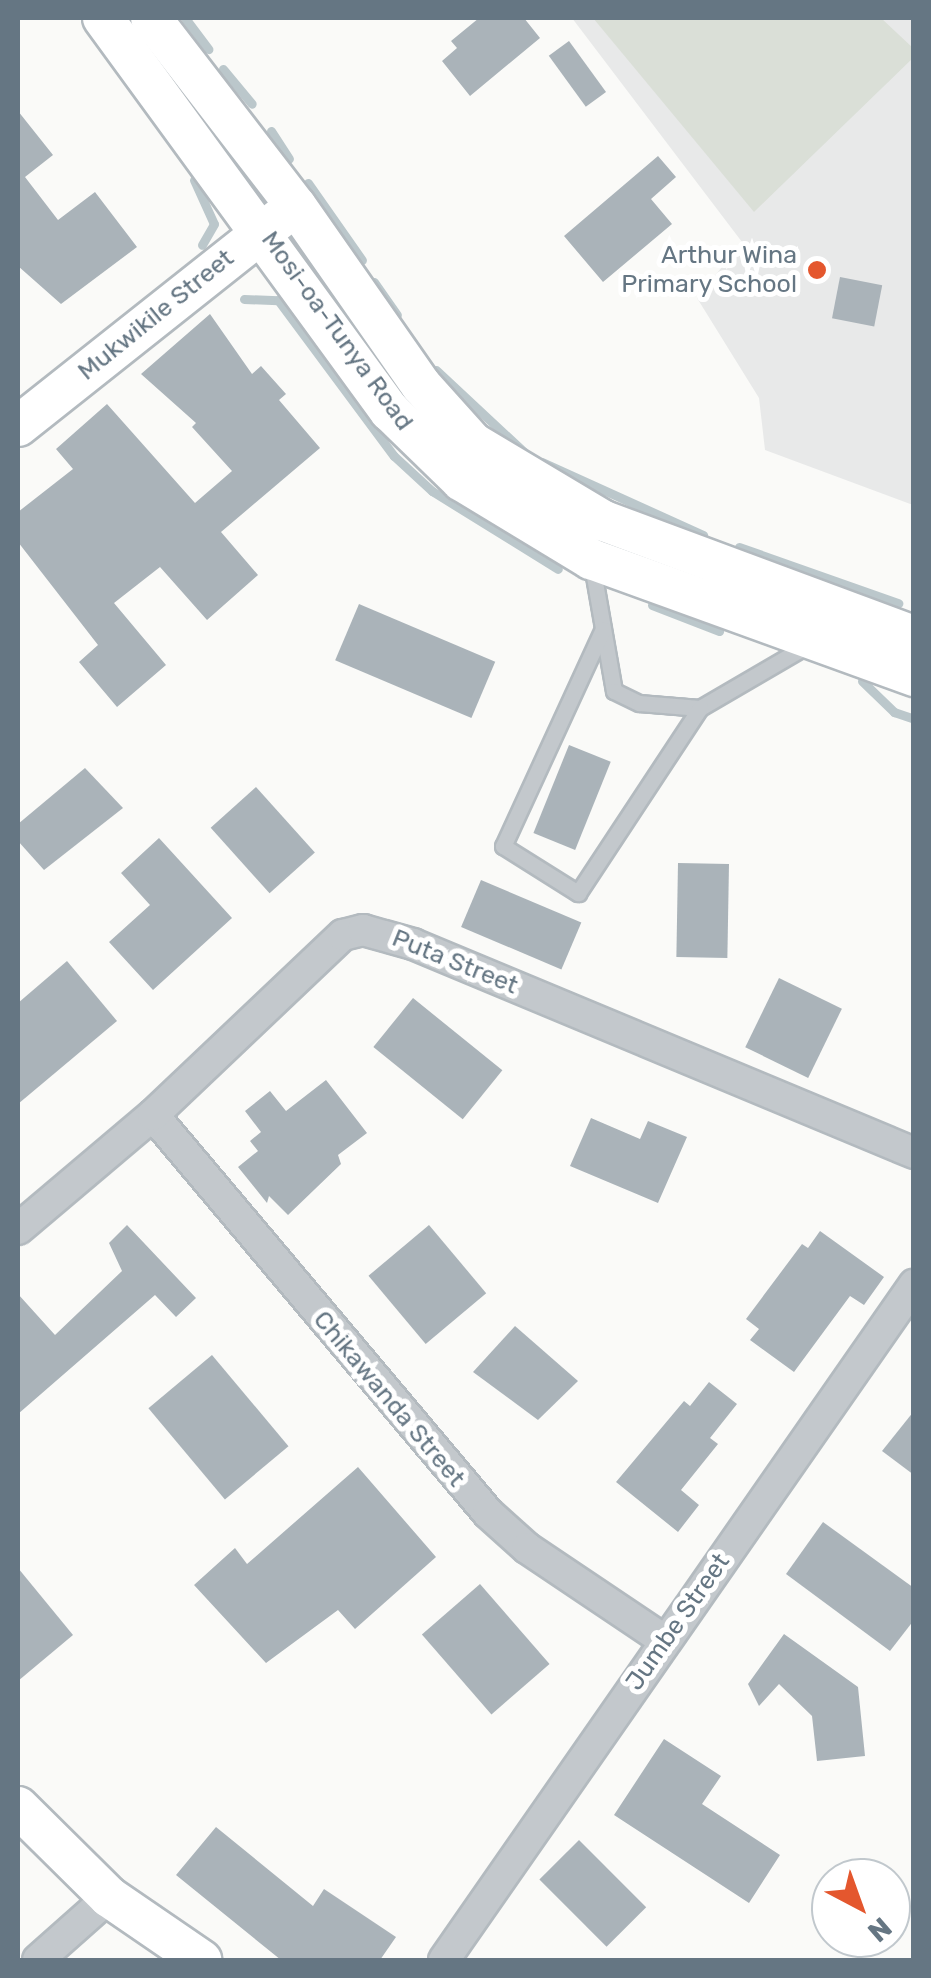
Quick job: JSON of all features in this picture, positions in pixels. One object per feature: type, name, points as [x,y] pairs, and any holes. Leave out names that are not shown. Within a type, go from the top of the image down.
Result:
[{"type":"main road","name":"Mosi-oa-Tunya Road","points":[[103,18],[263,230],[390,411],[424,448],[503,511],[591,559],[914,676]]},
{"type":"main road","name":"Mosi-oa-Tunya Road","points":[[151,18],[296,206],[422,385],[474,443],[509,468],[604,521],[914,636]]},
{"type":"main road","name":"Mukwikile Street","points":[[18,426],[296,206]]},
{"type":"main road","points":[[18,1807],[109,1896],[201,1960]]},
{"type":"street","name":"Puta Street","points":[[18,1229],[153,1115],[333,944],[362,930],[413,944],[914,1153]]},
{"type":"street","name":"Chikawanda Street","points":[[153,1115],[488,1514],[664,1640]]},
{"type":"street","name":"Jumbe Street","points":[[444,1960],[914,1285]]},
{"type":"street","points":[[38,1960],[109,1896]]},
{"type":"lane","points":[[591,559],[614,690],[639,703],[700,708]]},
{"type":"lane","points":[[603,630],[503,846],[578,893],[700,708],[816,641]]},
{"type":"shaded area","name":"Arthur Wina Primary School","points":[[572,18],[913,18],[913,505],[765,450],[759,398],[697,298],[742,242]]},
{"type":"shaded area","points":[[593,18],[881,18],[913,48],[913,58],[754,212]]},
{"type":"building","points":[[479,18],[524,18],[540,38],[470,96],[442,61],[457,48],[451,41]]},
{"type":"building","points":[[569,41],[606,92],[586,107],[549,56]]},
{"type":"building","points":[[18,111],[53,155],[25,177],[58,220],[95,192],[137,247],[61,304],[18,266]]},
{"type":"building","points":[[658,156],[676,177],[651,199],[672,224],[603,282],[564,236]]},
{"type":"building","points":[[840,277],[882,285],[874,326],[832,318]]},
{"type":"building","points":[[210,314],[252,374],[261,366],[286,394],[279,400],[320,448],[221,532],[258,575],[207,620],[160,567],[114,603],[166,665],[117,707],[79,662],[98,645],[18,542],[18,512],[73,469],[56,449],[107,404],[195,503],[232,471],[192,427],[196,423],[141,374]]},
{"type":"building","points":[[359,604],[495,662],[471,718],[335,660]]},
{"type":"building","points":[[569,745],[611,762],[575,850],[533,833]]},
{"type":"building","points":[[85,768],[123,808],[44,870],[18,841],[18,824]]},
{"type":"building","points":[[256,787],[315,852],[270,893],[211,828]]},
{"type":"building","points":[[159,838],[232,918],[153,990],[109,942],[150,905],[121,873]]},
{"type":"building","points":[[678,863],[729,864],[727,958],[676,957]]},
{"type":"building","points":[[481,880],[581,923],[561,970],[461,927]]},
{"type":"building","points":[[67,961],[117,1021],[18,1104],[18,1003]]},
{"type":"building","points":[[779,978],[842,1009],[808,1078],[745,1047]]},
{"type":"building","points":[[413,998],[502,1070],[463,1119],[373,1047]]},
{"type":"building","points":[[326,1080],[367,1133],[338,1155],[341,1164],[288,1215],[269,1196],[267,1203],[238,1167],[258,1151],[250,1141],[261,1132],[245,1111],[270,1091],[286,1111]]},
{"type":"building","points":[[591,1118],[640,1139],[648,1121],[687,1137],[658,1203],[570,1166]]},
{"type":"building","points":[[127,1225],[196,1298],[176,1317],[155,1295],[18,1414],[18,1294],[55,1335],[122,1271],[109,1243]]},
{"type":"building","points":[[429,1225],[486,1293],[426,1344],[368,1276]]},
{"type":"building","points":[[820,1231],[884,1277],[864,1305],[850,1296],[794,1372],[750,1340],[759,1329],[746,1319],[802,1244],[808,1248]]},
{"type":"building","points":[[515,1326],[578,1381],[538,1420],[473,1372]]},
{"type":"building","points":[[212,1355],[288,1446],[225,1500],[148,1408]]},
{"type":"building","points":[[709,1382],[737,1404],[710,1438],[718,1444],[681,1490],[699,1505],[678,1532],[616,1482],[684,1401],[690,1406]]},
{"type":"building","points":[[914,1411],[914,1475],[882,1451]]},
{"type":"building","points":[[358,1467],[436,1557],[355,1629],[338,1610],[266,1663],[194,1585],[235,1548],[247,1564]]},
{"type":"building","points":[[823,1522],[914,1588],[914,1620],[890,1651],[786,1574]]},
{"type":"building","points":[[18,1568],[73,1635],[18,1681]]},
{"type":"building","points":[[480,1584],[550,1664],[491,1715],[422,1635]]},
{"type":"building","points":[[784,1634],[858,1687],[865,1756],[817,1761],[812,1716],[779,1684],[759,1706],[748,1684]]},
{"type":"building","points":[[664,1739],[721,1776],[702,1804],[780,1855],[749,1903],[614,1815]]},
{"type":"building","points":[[216,1827],[313,1906],[324,1889],[396,1937],[380,1960],[281,1960],[176,1875]]},
{"type":"building","points":[[579,1840],[646,1907],[607,1947],[539,1880]]},
{"type":"waterway","points":[[185,18],[208,49]]},
{"type":"waterway","points":[[223,69],[252,104]]},
{"type":"waterway","points":[[271,131],[289,159]]},
{"type":"waterway","points":[[194,180],[214,224],[202,245]]},
{"type":"waterway","points":[[308,183],[362,260]]},
{"type":"waterway","points":[[374,282],[397,315]]},
{"type":"waterway","points":[[244,299],[278,300],[394,456],[432,491],[558,569]]},
{"type":"waterway","points":[[436,370],[524,452]]},
{"type":"waterway","points":[[542,462],[703,535]]},
{"type":"waterway","points":[[739,547],[898,603]]},
{"type":"waterway","points":[[652,605],[719,631]]},
{"type":"waterway","points":[[862,681],[894,712],[914,719]]},
{"type":"place","name":"Arthur Wina Primary School","points":[[817,270]]}]
